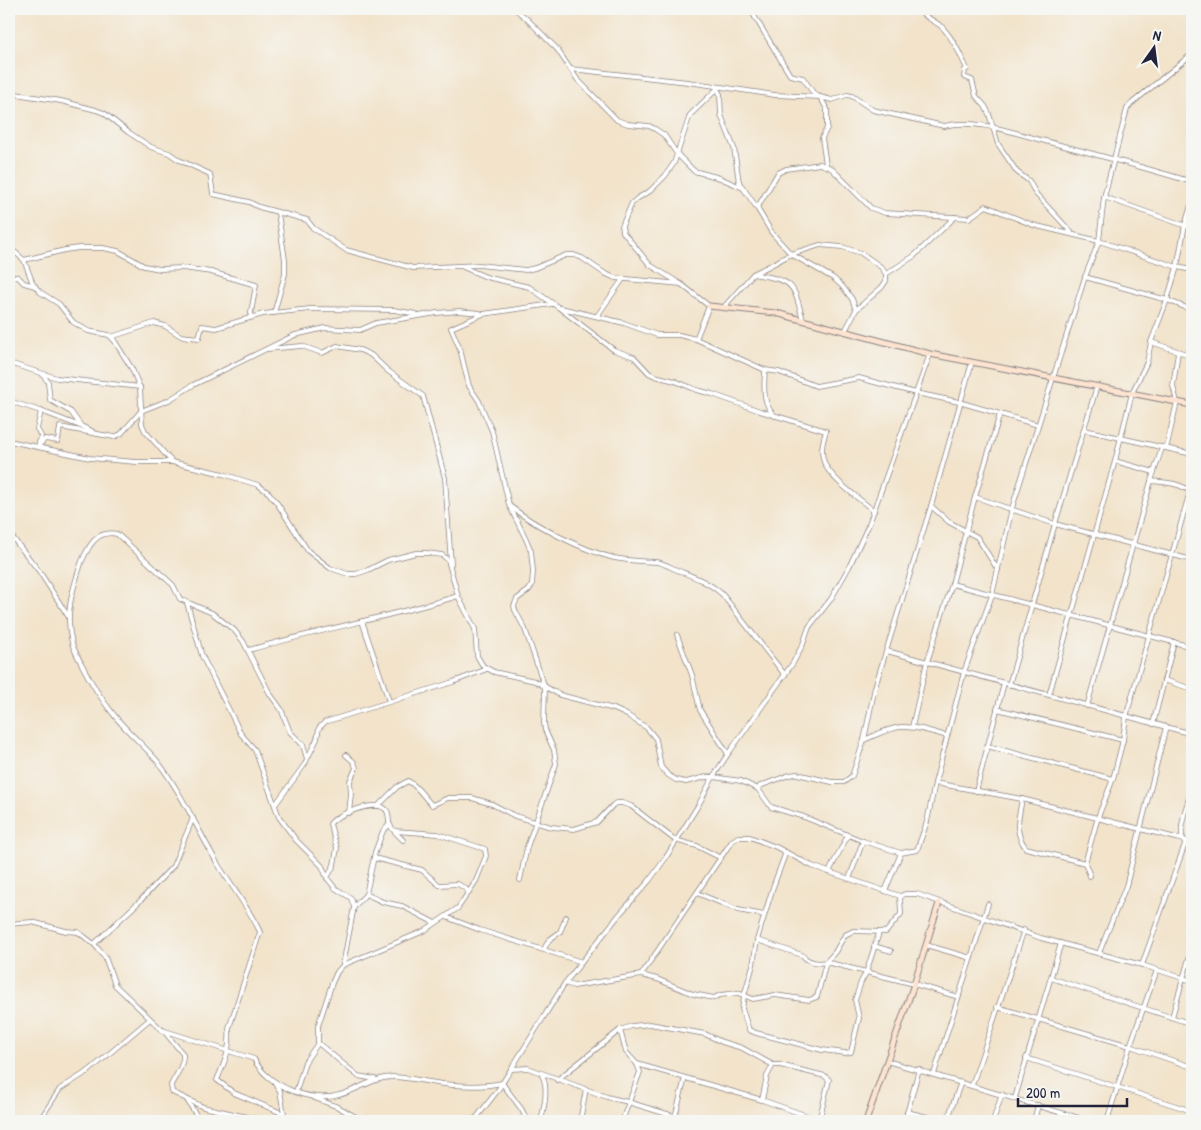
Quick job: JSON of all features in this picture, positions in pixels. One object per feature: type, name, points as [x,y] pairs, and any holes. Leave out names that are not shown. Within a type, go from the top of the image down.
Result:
[{"type":"street","points":[[515,9],[557,49],[577,79],[617,120],[628,124],[649,126],[655,129],[664,135],[677,154],[694,171],[720,178],[743,188]]},
{"type":"street","points":[[750,9],[790,75],[803,78],[827,108],[827,128],[822,138],[826,165],[861,196],[865,203],[878,211],[907,216],[969,218],[986,206],[1033,225],[1071,233],[1192,270]]},
{"type":"street","points":[[919,9],[923,16],[933,20],[955,43],[967,69],[965,70],[964,77],[972,80],[976,96],[985,106],[998,144],[1017,172],[1029,181],[1036,194],[1071,233]]},
{"type":"street","points":[[275,805],[306,764],[317,739],[319,728],[325,722],[487,670],[531,679],[545,688],[568,698],[614,709],[628,715],[647,728],[656,739],[661,768],[672,778],[686,782],[706,777],[741,781],[758,789],[771,807],[804,817],[863,841],[901,853],[916,850],[927,822],[935,783],[964,672],[992,595],[1012,508],[1098,241],[1104,197],[1113,158],[1129,106],[1191,56]]},
{"type":"street","points":[[571,69],[775,95],[820,97],[832,100],[846,95],[852,96],[873,110],[939,125],[992,126],[1113,158],[1192,182]]},
{"type":"street","points":[[718,88],[690,115],[674,163],[660,183],[632,203],[625,216],[622,230],[650,265],[681,284],[709,306],[776,313],[930,354],[1192,405]]},
{"type":"street","points":[[718,88],[720,94],[720,115],[734,148],[739,182],[758,208],[772,233],[791,254],[833,278],[852,299],[856,310]]},
{"type":"street","points":[[9,93],[61,101],[104,113],[151,147],[169,153],[179,160],[210,174],[213,194],[248,202],[278,213],[307,220],[313,228],[331,241],[346,250],[358,254],[373,256],[412,268],[478,265],[526,270],[561,257],[574,255],[582,258],[609,276],[681,284]]},
{"type":"street","points":[[758,208],[778,173],[786,169],[802,166],[826,165]]},
{"type":"street","points":[[1104,197],[1192,228]]},
{"type":"street","points":[[1049,695],[1115,461],[1132,392],[1147,362],[1151,342],[1168,300],[1178,267],[1184,226],[1192,202]]},
{"type":"street","points":[[274,312],[285,274],[285,260],[278,213]]},
{"type":"street","points":[[886,274],[914,256],[956,217]]},
{"type":"street","points":[[723,308],[753,274],[772,266],[791,254],[820,245],[842,247],[861,253],[881,267],[886,274],[886,281],[882,287],[856,310],[845,331]]},
{"type":"street","points":[[9,247],[24,260],[30,277],[40,292],[59,304],[74,322],[81,328],[111,337],[154,323],[165,326],[181,336],[199,338],[202,326],[216,328],[274,312],[310,309],[386,310],[419,315]]},
{"type":"street","points":[[24,260],[65,250],[103,248],[121,253],[144,266],[160,269],[183,268],[230,277],[256,285],[250,318]]},
{"type":"street","points":[[461,266],[486,277],[529,287],[614,350],[634,358],[649,373],[655,376],[675,381],[752,409],[826,431],[822,446],[824,462],[832,476],[874,511]]},
{"type":"street","points":[[753,274],[778,278],[796,290],[803,320]]},
{"type":"street","points":[[9,276],[18,277],[24,283],[35,286]]},
{"type":"street","points":[[1085,277],[1168,300],[1192,310]]},
{"type":"street","points":[[597,316],[623,279]]},
{"type":"street","points":[[520,880],[527,847],[556,764],[554,750],[544,723],[545,688],[525,629],[514,610],[517,599],[529,590],[532,585],[531,551],[509,505],[492,431],[480,401],[469,386],[460,349],[451,331],[453,326],[482,314],[552,304]]},
{"type":"street","points":[[696,339],[709,306]]},
{"type":"street","points":[[558,307],[624,323],[656,335],[696,339],[765,370],[779,372],[816,386],[859,378],[959,402],[1038,425]]},
{"type":"street","points":[[38,446],[46,439],[58,441],[60,427],[114,437],[121,434],[141,411],[169,400],[193,385],[295,335],[325,328],[360,330],[376,323],[419,315],[459,311],[482,314]]},
{"type":"street","points":[[111,337],[132,369],[140,386],[142,424],[145,431],[172,462]]},
{"type":"street","points":[[1151,342],[1192,356]]},
{"type":"street","points":[[265,349],[302,346],[322,353],[337,346],[360,350],[371,355],[388,371],[423,396],[445,478],[451,566],[458,596],[476,629],[477,656],[487,670]]},
{"type":"street","points":[[1087,706],[1151,481],[1162,448],[1167,445],[1177,402],[1173,386],[1178,352]]},
{"type":"street","points":[[472,1121],[502,1083],[565,983],[665,859],[699,804],[713,777],[762,704],[785,675],[803,644],[809,627],[831,599],[849,567],[874,511],[930,354]]},
{"type":"street","points":[[758,789],[760,786],[789,775],[797,774],[832,782],[844,782],[852,776],[864,740],[875,687],[931,506],[959,402],[972,362]]},
{"type":"street","points":[[9,363],[56,378],[140,386]]},
{"type":"street","points":[[765,370],[764,389],[769,410],[776,416],[792,421]]},
{"type":"street","points":[[40,373],[48,382],[50,400],[71,412],[82,426]]},
{"type":"street","points":[[1009,684],[1097,386]]},
{"type":"street","points":[[9,401],[82,426],[96,433]]},
{"type":"street","points":[[38,446],[40,436],[37,429],[41,411]]},
{"type":"street","points":[[912,727],[927,662],[952,584],[965,532],[1000,414]]},
{"type":"street","points":[[1085,430],[1192,454]]},
{"type":"street","points":[[9,441],[90,458],[136,462],[172,462],[223,474],[258,485],[269,493],[277,503],[308,551],[322,563],[348,574],[356,574],[388,560],[416,553],[442,555],[451,566]]},
{"type":"street","points":[[1115,461],[1154,472]]},
{"type":"street","points":[[1151,481],[1170,482],[1191,493]]},
{"type":"street","points":[[1090,876],[1085,863],[1112,779],[1123,740],[1126,717],[1192,484]]},
{"type":"street","points":[[975,497],[1055,524],[1192,560]]},
{"type":"street","points":[[509,505],[527,519],[597,552],[632,562],[658,562],[694,576],[713,586],[722,594],[785,675]]},
{"type":"street","points":[[931,506],[949,522],[977,537],[998,570]]},
{"type":"street","points":[[9,532],[40,571],[69,617]]},
{"type":"street","points":[[284,1114],[234,1093],[217,1080],[231,1039],[229,1028],[260,932],[193,818],[158,763],[114,715],[87,674],[72,645],[69,630],[71,592],[84,558],[95,539],[103,534],[117,534],[173,585],[179,598],[187,603],[208,610],[234,630],[249,650],[266,686],[281,709],[290,732],[302,745],[307,759]]},
{"type":"street","points":[[952,584],[1190,647],[1192,633]]},
{"type":"street","points":[[249,650],[310,633],[416,609],[458,596]]},
{"type":"street","points":[[187,603],[202,656],[241,734],[255,750],[275,805],[285,826],[322,866],[327,878],[335,888],[348,895],[353,901],[354,907],[343,965]]},
{"type":"street","points":[[362,621],[389,701]]},
{"type":"street","points":[[677,635],[692,675],[700,710],[728,754]]},
{"type":"street","points":[[1152,724],[1174,642]]},
{"type":"street","points":[[887,651],[1192,734]]},
{"type":"street","points":[[1164,680],[1192,689]]},
{"type":"street","points":[[976,791],[1004,683]]},
{"type":"street","points":[[997,709],[1123,740]]},
{"type":"street","points":[[864,740],[890,729],[912,727],[947,736]]},
{"type":"street","points":[[1099,953],[1126,886],[1166,727]]},
{"type":"street","points":[[988,746],[1112,779]]},
{"type":"street","points":[[346,755],[354,762],[356,768],[350,781],[349,812]]},
{"type":"street","points":[[378,806],[397,787],[408,781],[417,786],[423,798],[432,805],[448,798],[472,798],[492,804],[515,816],[551,827],[574,829],[597,822],[613,805],[622,803],[632,806],[675,840],[697,846],[721,858]]},
{"type":"street","points":[[935,783],[1022,799],[1192,842]]},
{"type":"street","points":[[1142,965],[1185,844],[1182,838],[1183,826],[1192,790]]},
{"type":"street","points":[[1022,799],[1017,829],[1026,848],[1085,863]]},
{"type":"street","points":[[327,878],[334,865],[337,848],[330,824],[336,817],[364,808],[378,806],[384,808],[388,812],[389,825],[403,840]]},
{"type":"street","points":[[94,944],[140,900],[176,861],[193,818]]},
{"type":"street","points":[[354,907],[366,894],[374,858],[383,831],[389,825]]},
{"type":"street","points":[[296,1092],[305,1062],[318,1043],[318,1026],[336,972],[343,965],[424,931],[458,908],[476,881],[486,856],[485,849],[438,834],[395,831]]},
{"type":"street","points":[[830,872],[848,835]]},
{"type":"street","points":[[641,975],[732,841],[743,836],[750,837],[786,852],[812,866],[900,896],[916,894],[938,903],[1024,930],[1041,938],[1142,965],[1192,981]]},
{"type":"street","points":[[849,879],[863,841]]},
{"type":"street","points":[[786,852],[764,915],[744,996],[742,1009],[747,1027],[752,1032],[822,1050],[849,1053],[854,1047],[860,1018],[855,1000],[879,933]]},
{"type":"street","points":[[885,891],[901,853]]},
{"type":"street","points":[[374,858],[422,870],[439,884],[458,884],[469,893]]},
{"type":"street","points":[[697,893],[738,910],[764,915]]},
{"type":"street","points":[[366,894],[383,902],[402,906],[435,924]]},
{"type":"street","points":[[565,983],[574,986],[641,975],[657,979],[693,994],[714,998],[738,993],[754,1000],[776,995],[809,1000],[814,999],[817,996],[826,962],[835,952],[845,935],[853,931],[886,932],[901,914],[900,896]]},
{"type":"street","points":[[866,1121],[914,984],[938,903]]},
{"type":"street","points":[[934,1074],[988,904]]},
{"type":"street","points":[[446,917],[480,930],[582,962]]},
{"type":"street","points":[[544,949],[549,940],[560,932],[566,917]]},
{"type":"street","points":[[9,924],[32,922],[66,931],[78,932],[94,944],[105,957],[115,985],[162,1030],[182,1054],[183,1063],[171,1085],[172,1092],[203,1107],[265,1121]]},
{"type":"street","points":[[972,1086],[1024,930]]},
{"type":"street","points":[[757,940],[802,955],[807,960],[819,964],[826,962],[959,997]]},
{"type":"street","points":[[1015,1098],[1061,943]]},
{"type":"street","points":[[926,945],[971,958]]},
{"type":"street","points":[[874,946],[891,951]]},
{"type":"street","points":[[1172,1017],[1192,948]]},
{"type":"street","points":[[1107,1121],[1130,1046],[1157,970]]},
{"type":"street","points":[[1051,978],[1192,1024]]},
{"type":"street","points":[[997,1007],[1130,1046],[1192,1067]]},
{"type":"street","points":[[39,1121],[60,1090],[90,1070],[150,1019]]},
{"type":"street","points":[[558,1080],[620,1030],[632,1026],[650,1024],[705,1034],[742,1048],[773,1065],[802,1070],[824,1076],[829,1080],[819,1121],[762,1100],[636,1064]]},
{"type":"street","points":[[162,1030],[254,1059],[257,1066],[281,1086],[338,1106],[363,1121]]},
{"type":"street","points":[[620,1030],[626,1052],[640,1072],[622,1121]]},
{"type":"street","points":[[318,1043],[358,1076],[376,1079],[400,1077],[470,1087],[502,1083]]},
{"type":"street","points":[[1026,1058],[1192,1111]]},
{"type":"street","points":[[887,1061],[1038,1105],[1076,1119],[1089,1121]]},
{"type":"street","points":[[762,1100],[767,1076],[773,1065]]},
{"type":"street","points":[[511,1068],[528,1068],[607,1097],[690,1121]]},
{"type":"street","points":[[905,1121],[919,1069]]},
{"type":"street","points":[[541,1121],[546,1092],[545,1080],[542,1074]]},
{"type":"street","points":[[675,1117],[685,1078]]},
{"type":"street","points":[[308,1095],[337,1096],[376,1079]]},
{"type":"street","points":[[273,1081],[280,1091],[284,1121]]},
{"type":"street","points":[[907,1112],[946,1121],[961,1082]]},
{"type":"street","points":[[502,1083],[522,1110],[527,1121]]},
{"type":"street","points":[[580,1121],[586,1089]]},
{"type":"street","points":[[993,1121],[1002,1094]]},
{"type":"street","points":[[186,1098],[200,1121]]},
{"type":"street","points":[[1034,1121],[1038,1105]]},
{"type":"street","points":[[666,1121],[668,1114]]}]
